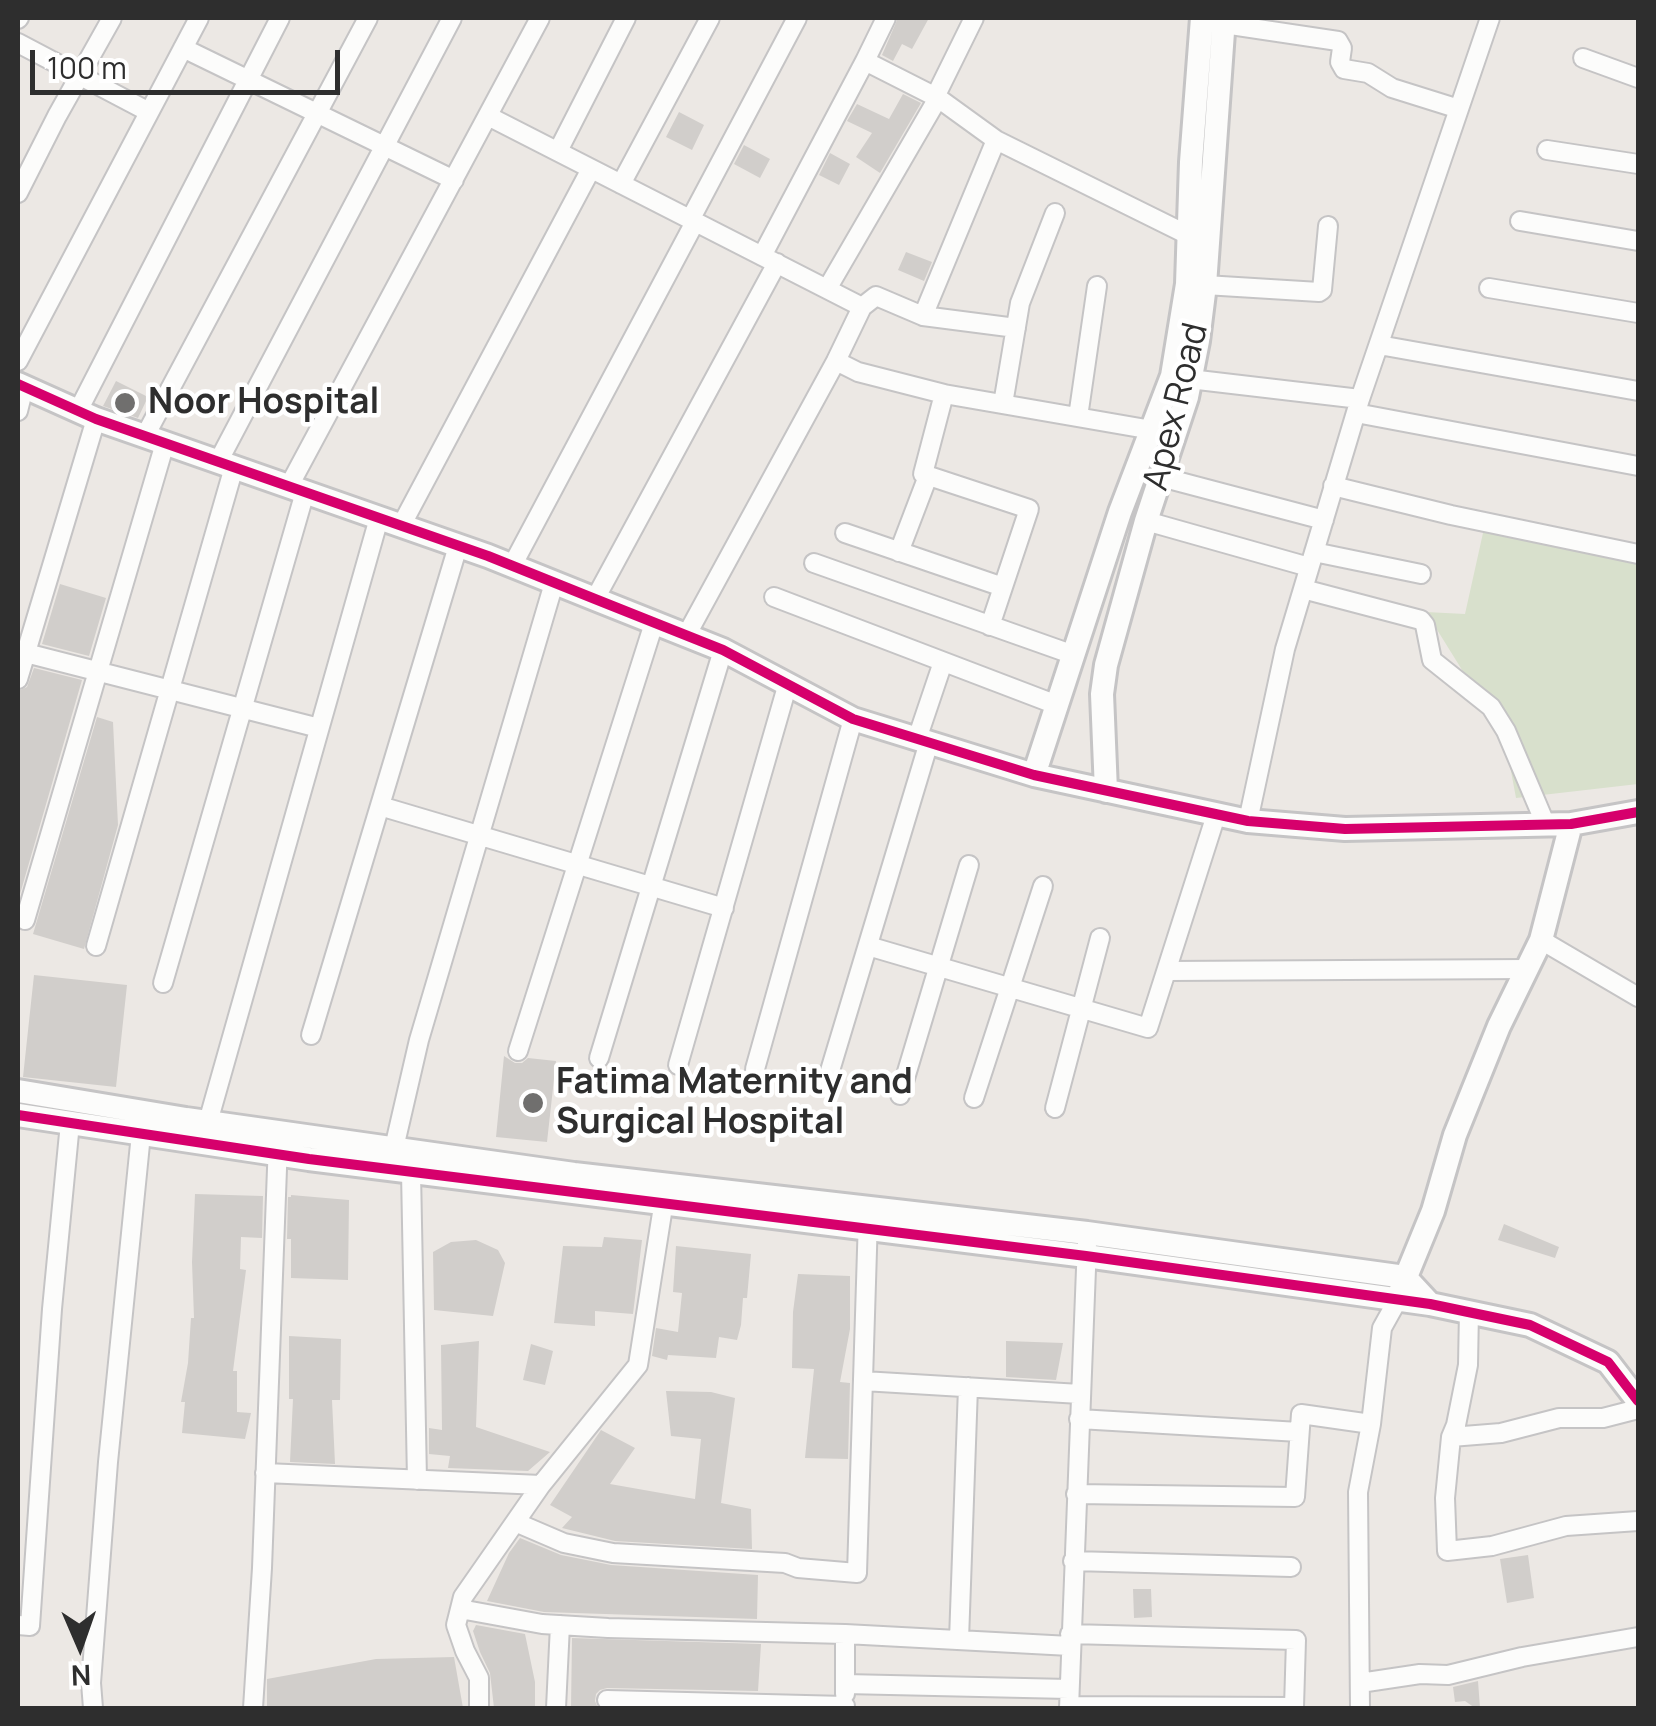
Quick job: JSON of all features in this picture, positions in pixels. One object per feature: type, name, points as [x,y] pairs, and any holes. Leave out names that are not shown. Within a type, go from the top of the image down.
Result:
[{"type":"street","points":[[18,193],[112,18]]},
{"type":"street","points":[[18,361],[199,18]]},
{"type":"street","points":[[18,678],[21,652],[87,415],[247,79],[280,18]]},
{"type":"street","points":[[25,920],[97,671],[155,440],[368,18]]},
{"type":"street","points":[[96,946],[170,690],[226,464],[452,18]]},
{"type":"street","points":[[164,983],[242,708],[297,489],[540,18]]},
{"type":"street","points":[[558,151],[626,18]]},
{"type":"street","points":[[621,184],[710,18]]},
{"type":"street","points":[[512,566],[797,18]]},
{"type":"street","points":[[595,599],[770,260],[886,18]]},
{"type":"street","points":[[827,289],[938,98],[974,18]]},
{"type":"street","points":[[1248,822],[1285,648],[1358,406],[1490,18]]},
{"type":"street","points":[[1217,20],[1338,41],[1344,69],[1368,73],[1392,88],[1459,110]]},
{"type":"street","name":"Apex Road","points":[[1034,775],[1120,512],[1152,430],[1182,378],[1188,235],[1217,20]]},
{"type":"street","name":"Apex Road","points":[[1106,791],[1102,694],[1112,640],[1161,476],[1206,285],[1217,20]]},
{"type":"street","points":[[18,43],[149,112]]},
{"type":"street","points":[[183,48],[454,180]]},
{"type":"street","points":[[1583,58],[1638,78]]},
{"type":"street","points":[[865,61],[938,98],[996,140],[1188,235]]},
{"type":"street","points":[[488,116],[862,307]]},
{"type":"street","points":[[923,316],[996,140]]},
{"type":"street","points":[[1546,150],[1638,164]]},
{"type":"street","points":[[401,526],[591,168]]},
{"type":"street","points":[[1003,404],[1020,303],[1055,213]]},
{"type":"street","points":[[1520,221],[1638,241]]},
{"type":"street","points":[[1206,285],[1318,292],[1322,290],[1328,226]]},
{"type":"street","points":[[1078,417],[1098,286]]},
{"type":"street","points":[[1489,288],[1638,314]]},
{"type":"street","points":[[686,636],[862,307],[876,296],[923,316],[1016,328]]},
{"type":"street","points":[[1378,345],[1638,391]]},
{"type":"street","points":[[836,361],[858,372],[944,394],[1152,430]]},
{"type":"street","points":[[1182,378],[1358,406],[1638,466]]},
{"type":"street","points":[[18,411],[21,385],[87,415],[458,546],[723,650],[852,718],[1034,775],[1248,822],[1345,829],[1571,824],[1638,812]]},
{"type":"street","points":[[944,394],[922,474],[1029,509],[990,626]]},
{"type":"street","points":[[899,552],[928,476]]},
{"type":"street","points":[[1161,476],[1324,520]]},
{"type":"street","points":[[1334,486],[1638,554]]},
{"type":"street","points":[[208,1122],[378,518]]},
{"type":"street","points":[[1146,521],[1312,560],[1421,574]]},
{"type":"street","points":[[846,533],[1003,587]]},
{"type":"street","points":[[310,1035],[458,546]]},
{"type":"street","points":[[814,563],[1074,655]]},
{"type":"street","points":[[394,1148],[419,1040],[554,583]]},
{"type":"street","points":[[1303,589],[1420,620],[1425,625],[1432,660],[1491,707],[1506,732],[1545,823]]},
{"type":"street","points":[[774,598],[1058,705]]},
{"type":"street","points":[[518,1051],[654,623]]},
{"type":"street","points":[[599,1058],[723,650]]},
{"type":"street","points":[[21,652],[319,728]]},
{"type":"street","points":[[826,1084],[868,946],[943,662]]},
{"type":"street","points":[[678,1065],[788,683]]},
{"type":"street","points":[[755,1070],[852,718]]},
{"type":"street","points":[[380,806],[724,908]]},
{"type":"street","points":[[868,946],[1148,1028],[1216,815]]},
{"type":"street","points":[[1360,1708],[1358,1492],[1371,1424],[1382,1328],[1434,1211],[1455,1134],[1499,1026],[1541,940],[1571,824]]},
{"type":"street","points":[[900,1094],[969,865]]},
{"type":"street","points":[[974,1098],[1044,886]]},
{"type":"street","points":[[1055,1108],[1100,938]]},
{"type":"street","points":[[1541,940],[1638,997]]},
{"type":"street","points":[[1168,971],[1528,969]]},
{"type":"street","points":[[18,1091],[208,1122],[278,1143],[412,1172],[665,1194],[1405,1277],[1430,1304]]},
{"type":"street","points":[[18,1115],[142,1134],[394,1148],[665,1194]]},
{"type":"street","points":[[18,1625],[30,1626],[52,1309],[70,1123]]},
{"type":"street","points":[[92,1708],[108,1462],[142,1134]]},
{"type":"street","points":[[254,1708],[278,1143]]},
{"type":"street","points":[[412,1172],[417,1480]]},
{"type":"street","points":[[479,1708],[479,1678],[456,1625],[463,1597],[540,1485],[638,1365],[665,1194]]},
{"type":"street","points":[[515,1522],[564,1543],[613,1553],[785,1563],[798,1568],[858,1573],[868,1218]]},
{"type":"street","points":[[1087,1244],[1469,1311],[1530,1326],[1608,1362],[1638,1400]]},
{"type":"street","points":[[1069,1701],[1087,1244]]},
{"type":"street","points":[[1469,1311],[1468,1365],[1451,1437],[1445,1498],[1447,1551],[1492,1546],[1566,1526],[1638,1521]]},
{"type":"street","points":[[863,1381],[1080,1394]]},
{"type":"street","points":[[960,1640],[968,1387]]},
{"type":"street","points":[[1451,1437],[1501,1433],[1559,1418],[1603,1418],[1638,1409]]},
{"type":"street","points":[[1076,1494],[1295,1497],[1301,1414],[1371,1424]]},
{"type":"street","points":[[1079,1420],[1299,1432]]},
{"type":"street","points":[[265,1472],[540,1485]]},
{"type":"street","points":[[1073,1561],[1291,1567]]},
{"type":"street","points":[[460,1609],[542,1624],[960,1640],[1296,1640],[1294,1706],[1069,1701],[845,1684]]},
{"type":"street","points":[[556,1708],[560,1625]]},
{"type":"street","points":[[608,1700],[845,1707],[845,1634]]},
{"type":"street","points":[[1360,1683],[1420,1674],[1448,1675],[1522,1657],[1638,1637]]},
{"type":"green space","points":[[1485,524],[1638,553],[1638,784],[1516,798],[1505,739],[1426,612],[1465,614]]},
{"type":"building","points":[[898,18],[929,18],[912,49],[902,44],[893,61],[882,55]]},
{"type":"building","points":[[903,94],[921,103],[880,173],[856,157],[872,133],[847,121],[857,104],[889,119]]},
{"type":"building","points":[[679,112],[704,125],[692,150],[666,137]]},
{"type":"building","points":[[744,145],[770,159],[760,178],[734,164]]},
{"type":"building","points":[[830,153],[850,164],[839,185],[819,175]]},
{"type":"building","points":[[906,252],[932,262],[924,281],[898,270]]},
{"type":"building","points":[[116,381],[148,397],[138,418],[103,406]]},
{"type":"building","points":[[60,584],[106,598],[89,656],[42,644]]},
{"type":"building","points":[[34,668],[82,680],[18,901],[18,691],[27,687]]},
{"type":"building","points":[[97,717],[113,722],[118,825],[84,949],[33,934]]},
{"type":"building","points":[[34,975],[127,985],[116,1087],[23,1077]]},
{"type":"building","points":[[504,1056],[515,1063],[528,1058],[556,1061],[547,1142],[496,1137]]},
{"type":"building","points":[[195,1194],[263,1196],[262,1238],[241,1237],[240,1269],[246,1270],[233,1371],[237,1371],[237,1412],[251,1413],[245,1439],[182,1433],[185,1402],[181,1402],[194,1318]]},
{"type":"building","points":[[291,1195],[349,1200],[348,1280],[291,1278],[291,1239],[287,1239]]},
{"type":"building","points":[[1504,1224],[1559,1247],[1555,1258],[1498,1240]]},
{"type":"building","points":[[604,1237],[642,1240],[633,1314],[595,1311],[595,1326],[554,1323],[563,1246],[602,1247]]},
{"type":"building","points":[[476,1240],[498,1250],[505,1263],[493,1316],[434,1310],[433,1252],[451,1242]]},
{"type":"building","points":[[676,1246],[751,1254],[747,1298],[743,1298],[737,1340],[719,1337],[716,1358],[668,1355],[667,1360],[652,1356],[656,1328],[678,1332],[682,1293],[673,1292]]},
{"type":"building","points":[[798,1274],[850,1276],[850,1329],[840,1382],[850,1383],[848,1459],[805,1458],[814,1369],[792,1368]]},
{"type":"building","points":[[289,1336],[341,1339],[340,1400],[332,1400],[335,1464],[290,1462],[293,1399],[289,1399]]},
{"type":"building","points":[[479,1341],[476,1427],[550,1452],[528,1471],[448,1468],[450,1456],[429,1454],[429,1428],[442,1430],[441,1345]]},
{"type":"building","points":[[1006,1341],[1063,1343],[1056,1380],[1006,1377]]},
{"type":"building","points":[[531,1344],[553,1351],[545,1385],[523,1380]]},
{"type":"building","points":[[666,1391],[711,1392],[735,1398],[721,1503],[751,1509],[752,1549],[615,1541],[562,1528],[572,1517],[550,1505],[601,1430],[635,1448],[610,1484],[695,1499],[701,1439],[671,1436]]},
{"type":"building","points":[[520,1538],[561,1555],[611,1565],[758,1575],[757,1619],[544,1612],[487,1601]]},
{"type":"building","points":[[1528,1555],[1534,1598],[1507,1603],[1500,1559]]},
{"type":"building","points":[[1133,1589],[1151,1589],[1152,1617],[1134,1618]]},
{"type":"building","points":[[476,1625],[525,1634],[535,1682],[535,1708],[494,1708],[490,1673],[473,1631]]},
{"type":"building","points":[[572,1638],[761,1644],[758,1691],[607,1688],[596,1694],[598,1708],[571,1708]]},
{"type":"building","points":[[454,1657],[463,1708],[267,1708],[267,1679],[376,1659]]},
{"type":"building","points":[[1478,1681],[1480,1708],[1465,1701],[1455,1702],[1453,1687]]},
{"type":"cycle path","points":[[18,384],[96,419],[488,556],[723,650],[853,719],[1034,775],[1248,821],[1345,829],[1571,824],[1638,812]]},
{"type":"cycle path","points":[[18,1115],[309,1159],[1086,1256],[1430,1304],[1530,1325],[1608,1362],[1638,1401]]},
{"type":"place","name":"Noor Hospital","points":[[125,403]]},
{"type":"place","name":"Fatima Maternity and Surgical Hospital","points":[[533,1103]]}]
